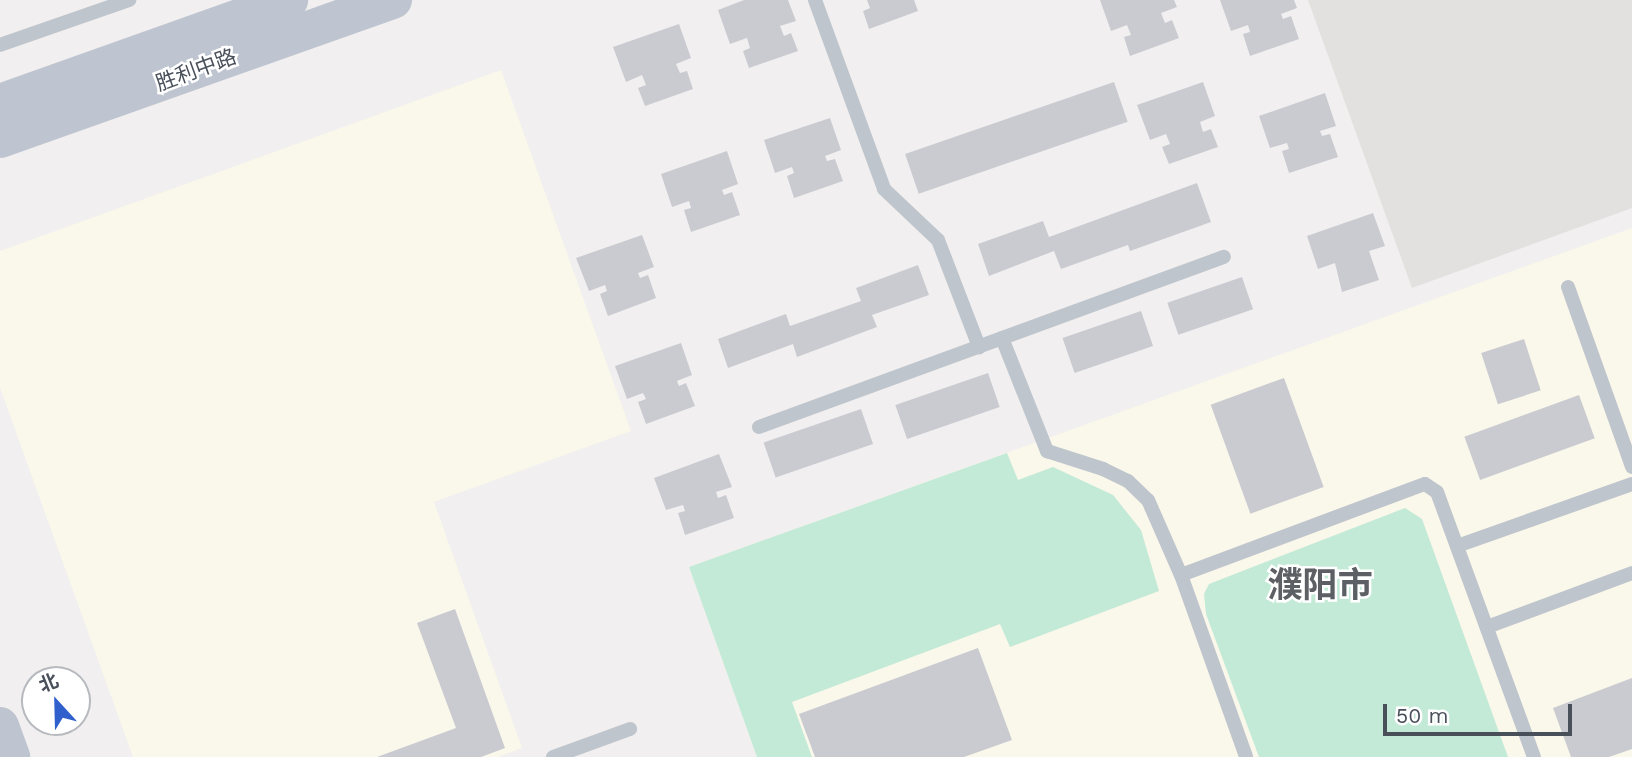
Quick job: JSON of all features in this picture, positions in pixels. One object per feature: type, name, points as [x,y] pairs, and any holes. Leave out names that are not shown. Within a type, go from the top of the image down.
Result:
[{"type":"main road","name":"胜利中路","points":[[0,103],[289,0]]},
{"type":"main road","name":"胜利中路","points":[[0,139],[393,0]]},
{"type":"main road","points":[[0,726],[11,757]]},
{"type":"lane","points":[[0,45],[129,0]]},
{"type":"lane","points":[[815,0],[884,188],[937,240],[979,347]]},
{"type":"lane","points":[[760,427],[1224,257]]},
{"type":"lane","points":[[1568,287],[1632,467]]},
{"type":"lane","points":[[1002,338],[1047,451],[1128,481],[1148,500],[1181,575],[1245,757]]},
{"type":"lane","points":[[1181,575],[1425,484],[1437,492],[1534,757]]},
{"type":"lane","points":[[1457,546],[1632,484]]},
{"type":"lane","points":[[1487,626],[1632,573]]},
{"type":"lane","points":[[553,757],[630,729]]},
{"type":"shaded area","points":[[1308,0],[1632,0],[1632,208],[1412,288]]},
{"type":"shaded area","points":[[501,70],[631,431],[434,502],[522,748],[498,757],[133,757],[0,388],[0,251]]},
{"type":"shaded area","points":[[1632,228],[1632,757],[757,757],[689,567]]},
{"type":"green space","points":[[1007,453],[1018,480],[1053,467],[1113,495],[1141,530],[1159,591],[1010,647],[1000,624],[792,702],[812,757],[757,757],[689,567]]},
{"type":"green space","points":[[1405,508],[1422,519],[1508,757],[1259,757],[1206,614],[1204,594],[1209,584]]},
{"type":"building","points":[[744,0],[788,0],[796,21],[780,26],[784,36],[791,33],[798,51],[749,68],[743,51],[750,48],[747,38],[730,44],[718,10]]},
{"type":"building","points":[[867,0],[914,0],[918,11],[869,29],[863,11],[870,8]]},
{"type":"building","points":[[1100,0],[1174,0],[1177,7],[1161,13],[1165,23],[1172,20],[1179,38],[1130,56],[1124,37],[1131,35],[1127,25],[1111,31]]},
{"type":"building","points":[[1220,0],[1294,0],[1297,8],[1281,14],[1283,19],[1291,16],[1299,39],[1250,56],[1243,34],[1250,32],[1248,25],[1231,31]]},
{"type":"building","points":[[679,24],[691,58],[676,64],[680,73],[687,71],[693,89],[645,106],[638,88],[646,85],[642,75],[626,82],[613,47]]},
{"type":"building","points":[[1114,82],[1128,122],[919,194],[905,154]]},
{"type":"building","points":[[1203,82],[1215,116],[1200,122],[1203,132],[1211,129],[1218,147],[1169,164],[1162,147],[1170,144],[1166,134],[1150,140],[1137,105]]},
{"type":"building","points":[[1325,93],[1336,126],[1320,131],[1322,136],[1330,134],[1338,157],[1289,173],[1282,151],[1289,149],[1287,143],[1270,148],[1259,116]]},
{"type":"building","points":[[830,118],[841,150],[825,156],[827,161],[835,159],[843,181],[794,198],[787,176],[794,173],[792,167],[775,173],[764,140]]},
{"type":"building","points":[[727,151],[738,184],[722,190],[724,195],[732,192],[740,215],[691,232],[684,210],[691,208],[689,201],[672,207],[661,174]]},
{"type":"building","points":[[1197,183],[1211,222],[1130,251],[1128,245],[1061,269],[1054,251],[989,276],[978,244],[1043,221],[1049,237]]},
{"type":"building","points":[[1373,213],[1385,246],[1369,251],[1379,280],[1342,292],[1335,263],[1318,269],[1307,236]]},
{"type":"building","points":[[642,235],[654,267],[638,273],[640,278],[648,275],[656,298],[608,316],[600,294],[607,291],[605,285],[589,291],[576,258]]},
{"type":"building","points":[[918,265],[929,295],[872,315],[877,327],[797,357],[793,344],[728,368],[718,339],[786,314],[790,326],[861,301],[856,288]]},
{"type":"building","points":[[1242,277],[1253,309],[1178,335],[1167,303]]},
{"type":"building","points":[[1141,311],[1153,346],[1075,373],[1063,338]]},
{"type":"building","points":[[1524,339],[1541,390],[1498,404],[1481,353]]},
{"type":"building","points":[[681,343],[692,375],[677,381],[679,386],[686,383],[695,406],[646,424],[638,402],[646,399],[643,393],[627,399],[615,366]]},
{"type":"building","points":[[988,373],[1000,407],[907,439],[895,405]]},
{"type":"building","points":[[1284,378],[1324,487],[1250,514],[1211,405]]},
{"type":"building","points":[[1579,395],[1595,438],[1480,480],[1464,437]]},
{"type":"building","points":[[861,409],[873,444],[776,478],[764,443]]},
{"type":"building","points":[[719,454],[732,487],[716,492],[718,498],[726,495],[734,518],[685,535],[678,513],[685,511],[683,505],[666,510],[654,478]]},
{"type":"building","points":[[455,609],[505,748],[481,757],[377,757],[456,728],[417,623]]},
{"type":"building","points":[[978,648],[1012,740],[964,757],[815,757],[799,714]]},
{"type":"building","points":[[1632,678],[1632,749],[1609,757],[1571,757],[1553,708]]},
{"type":"district","name":"濮阳市","points":[[1320,585]]}]
